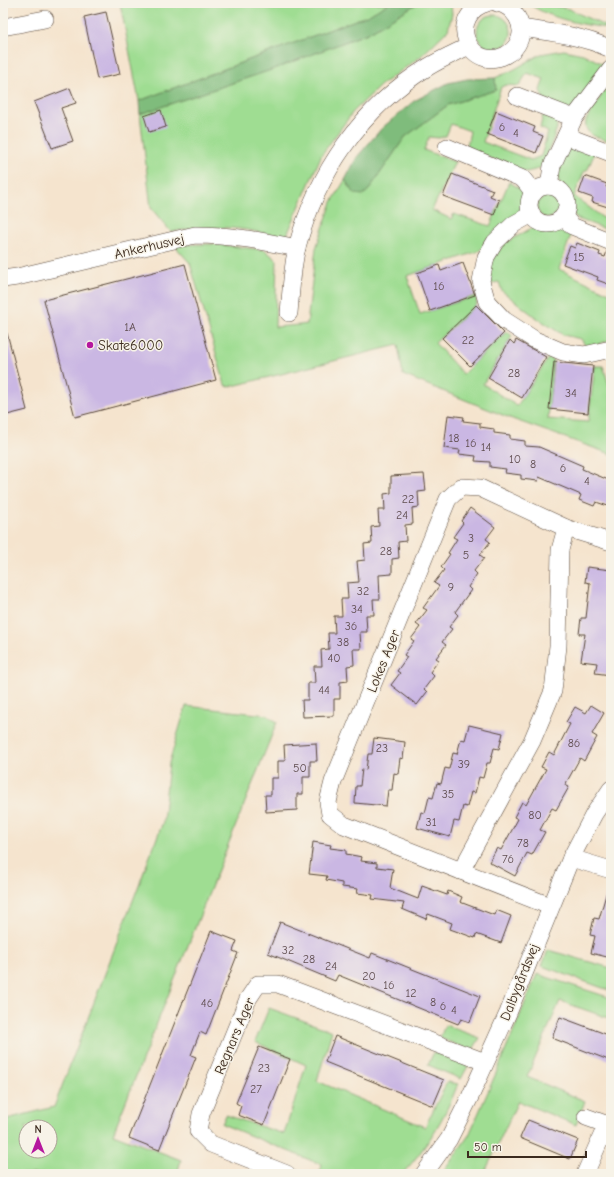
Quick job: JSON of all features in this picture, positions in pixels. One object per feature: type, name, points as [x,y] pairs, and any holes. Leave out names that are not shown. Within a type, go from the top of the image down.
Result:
[{"type":"street","points":[[480,4],[470,13],[466,20],[465,33],[469,46],[475,53],[492,59],[502,57],[510,53],[520,38],[521,28],[515,13],[508,7],[497,3]]},
{"type":"street","points":[[3,27],[45,19]]},
{"type":"street","points":[[521,28],[574,37],[598,43],[611,49]]},
{"type":"street","points":[[289,313],[291,280],[297,248],[311,204],[332,163],[359,126],[391,94],[428,67],[469,46]]},
{"type":"street","points":[[447,147],[523,179],[541,189],[558,189],[567,199],[567,211],[564,217],[558,222],[546,225],[536,220],[529,209],[530,200],[541,189],[574,118],[611,69]]},
{"type":"street","points":[[517,96],[574,118]]},
{"type":"street","points":[[566,136],[611,152]]},
{"type":"street","points":[[532,214],[514,224],[495,242],[486,257],[481,281],[487,302],[504,320],[535,340],[563,352],[584,355],[611,349]]},
{"type":"street","points":[[564,217],[572,226],[611,242]]},
{"type":"street","name":"Ankerhusvej","points":[[3,279],[195,235],[220,235],[246,238],[297,248]]},
{"type":"street","name":"Lokes Ager","points":[[550,906],[344,825],[330,814],[328,802],[333,782],[448,499],[461,487],[480,488],[566,528],[611,542]]},
{"type":"street","points":[[462,872],[532,741],[553,691],[558,646],[560,550],[566,528]]},
{"type":"street","name":"Dalbygårdsvej","points":[[424,1174],[449,1139],[508,1013],[550,906],[571,858],[594,814],[611,789]]},
{"type":"street","points":[[571,858],[611,870]]},
{"type":"street","name":"Regnars Ager","points":[[287,1174],[211,1144],[198,1131],[201,1114],[248,999],[258,984],[278,984],[485,1062]]},
{"type":"street","points":[[585,1174],[609,1125],[586,1116]]},
{"type":"green space","points":[[120,3],[389,3],[369,15],[139,101]]},
{"type":"green space","points":[[389,3],[418,3],[368,33],[274,69],[140,114],[139,101],[369,15]]},
{"type":"green space","points":[[418,3],[451,3],[452,14],[448,30],[420,57],[381,85],[353,112],[322,154],[287,235],[274,235],[240,229],[223,228],[171,232],[151,208],[140,114],[274,69],[368,33]]},
{"type":"green space","points":[[527,3],[549,3],[550,5],[569,9],[611,29],[578,23],[547,14]]},
{"type":"green space","points":[[497,15],[506,20],[510,25],[510,39],[506,44],[501,48],[491,49],[487,48],[478,39],[477,29],[478,25],[487,16]]},
{"type":"green space","points":[[564,50],[583,54],[605,65],[576,108],[566,110],[543,98],[540,90],[544,79],[527,73],[519,86],[506,85],[501,87],[483,142],[531,160],[541,156],[548,132],[540,128],[543,115],[556,120],[557,128],[543,166],[526,172],[471,151],[467,146],[470,131],[451,124],[446,136],[439,138],[429,137],[424,150],[455,162],[432,210],[451,219],[454,214],[490,226],[509,182],[523,190],[524,207],[520,217],[495,234],[479,251],[407,276],[420,314],[476,296],[477,304],[435,343],[463,374],[507,331],[512,336],[483,384],[517,406],[549,357],[553,360],[548,419],[588,422],[595,366],[603,366],[611,391],[611,454],[515,420],[403,375],[398,345],[229,387],[225,385],[190,263],[174,245],[213,244],[265,250],[277,260],[275,327],[307,324],[316,248],[332,202],[345,180],[355,194],[368,191],[405,137],[448,105],[495,90],[495,78],[513,70],[541,54]]},
{"type":"green space","points":[[495,78],[496,90],[448,105],[405,137],[368,191],[363,195],[355,194],[345,180],[357,157],[382,128],[414,101],[448,83],[467,79]]},
{"type":"green space","points":[[611,80],[611,142],[589,133],[586,120]]},
{"type":"green space","points":[[571,145],[595,152],[588,169],[584,172],[574,196],[611,224],[611,231],[578,219],[573,214],[573,203],[569,192],[560,184],[558,179],[562,153]]},
{"type":"green space","points":[[548,196],[552,197],[558,203],[558,211],[552,217],[548,218],[544,217],[538,211],[537,207],[538,203],[544,197]]},
{"type":"green space","points":[[535,228],[546,232],[560,229],[571,235],[559,269],[611,294],[611,337],[608,341],[587,348],[581,339],[563,335],[534,316],[502,291],[499,282],[487,284],[491,260],[504,244],[530,229]]},
{"type":"green space","points":[[186,706],[267,715],[277,722],[113,1134],[181,1160],[177,1174],[3,1174],[3,1120],[54,1107],[163,822],[169,763]]},
{"type":"green space","points":[[548,950],[611,968],[611,991],[542,966]]},
{"type":"green space","points":[[537,974],[611,998],[611,1019],[560,1001],[527,1077],[585,1101],[576,1125],[518,1101],[484,1174],[442,1174],[469,1135]]},
{"type":"green space","points":[[269,1008],[332,1031],[317,1081],[425,1127],[447,1082],[458,1084],[434,1132],[419,1154],[402,1174],[319,1174],[322,1165],[222,1124],[226,1115],[284,1134],[306,1065],[255,1042]]},
{"type":"green space","points":[[445,1025],[480,1038],[472,1051],[440,1038]]},
{"type":"green space","points":[[434,1052],[468,1066],[461,1079],[428,1065]]},
{"type":"building","points":[[106,12],[120,74],[97,79],[84,17]]},
{"type":"building","points":[[70,88],[76,103],[61,108],[73,141],[52,148],[34,102]]},
{"type":"building","points":[[161,110],[166,127],[149,132],[144,116]]},
{"type":"building","points":[[496,111],[535,127],[533,132],[543,136],[536,153],[487,134]]},
{"type":"building","points":[[452,174],[493,190],[490,196],[499,200],[494,215],[443,196]]},
{"type":"building","points":[[585,176],[607,184],[606,187],[611,189],[611,208],[592,202],[593,198],[579,193]]},
{"type":"building","points":[[577,243],[600,252],[599,255],[605,257],[607,251],[611,252],[611,285],[597,280],[598,277],[563,264],[570,246],[575,248]]},
{"type":"building","points":[[463,263],[475,295],[430,311],[417,273],[439,265],[441,271]]},
{"type":"building","points":[[185,264],[216,380],[75,417],[44,300]]},
{"type":"building","points":[[476,305],[504,333],[470,366],[442,338]]},
{"type":"building","points":[[3,333],[7,333],[27,410],[3,416]]},
{"type":"building","points":[[510,340],[514,344],[516,340],[546,357],[522,398],[488,378]]},
{"type":"building","points":[[554,362],[593,366],[588,413],[549,409]]},
{"type":"building","points":[[448,415],[464,417],[463,421],[480,423],[480,427],[494,429],[494,433],[510,435],[510,439],[525,441],[525,446],[539,447],[583,466],[582,469],[611,481],[611,507],[596,502],[594,506],[579,500],[581,495],[539,477],[538,481],[521,479],[521,475],[505,473],[506,469],[490,467],[490,462],[475,461],[476,456],[459,454],[460,450],[444,448]]},
{"type":"building","points":[[424,474],[426,491],[418,492],[419,507],[412,508],[413,524],[405,525],[406,541],[398,542],[399,558],[392,559],[392,574],[379,575],[380,599],[373,599],[374,615],[366,615],[367,632],[360,632],[361,649],[353,649],[354,665],[347,666],[348,681],[340,682],[340,699],[334,699],[334,716],[303,717],[302,700],[308,700],[308,683],[315,683],[314,666],[322,666],[321,650],[329,649],[328,633],[335,633],[334,616],[342,616],[341,599],[348,599],[347,583],[359,582],[357,561],[365,560],[364,544],[372,543],[371,527],[379,526],[378,510],[385,510],[384,494],[391,493],[391,476]]},
{"type":"building","points":[[470,508],[495,527],[486,539],[490,542],[480,555],[484,558],[474,571],[477,574],[468,587],[471,590],[455,612],[458,615],[449,627],[452,629],[442,642],[446,645],[436,658],[439,660],[430,672],[434,676],[424,689],[427,692],[417,705],[391,685],[400,673],[397,671],[407,657],[404,655],[414,641],[411,639],[420,627],[416,624],[427,610],[423,608],[439,586],[434,583],[444,570],[441,567],[450,554],[448,553],[457,539],[453,537],[463,523],[461,521]]},
{"type":"building","points":[[587,567],[611,570],[611,635],[609,649],[611,649],[611,675],[595,673],[597,663],[581,661],[585,634],[579,634],[581,618],[586,618],[590,583],[585,582]]},
{"type":"building","points":[[591,705],[604,713],[592,734],[597,737],[584,761],[580,758],[565,785],[569,787],[556,810],[552,808],[540,830],[545,832],[532,855],[527,853],[515,876],[489,862],[497,848],[501,850],[518,819],[514,817],[522,802],[526,805],[546,769],[541,767],[549,752],[554,755],[570,724],[566,722],[575,707],[586,713]]},
{"type":"building","points":[[469,725],[503,733],[499,749],[494,748],[490,763],[487,763],[483,778],[479,777],[475,793],[471,792],[467,807],[463,806],[459,822],[454,821],[450,837],[417,828],[421,812],[425,813],[429,797],[433,798],[437,783],[441,784],[445,768],[449,769],[453,753],[457,754],[461,739],[465,740]]},
{"type":"building","points":[[374,738],[405,742],[403,759],[400,758],[398,774],[394,773],[392,790],[388,790],[386,806],[355,803],[356,786],[360,786],[362,769],[366,770],[368,754],[372,754]]},
{"type":"building","points":[[316,743],[317,761],[310,761],[310,777],[303,777],[303,794],[297,794],[297,810],[266,812],[265,795],[271,795],[271,778],[278,778],[278,761],[285,761],[284,745]]},
{"type":"building","points":[[313,842],[331,845],[330,848],[346,850],[346,854],[362,857],[361,861],[377,863],[377,867],[393,869],[390,888],[418,899],[422,886],[447,895],[448,891],[462,897],[460,902],[494,915],[496,910],[511,916],[501,943],[476,934],[475,938],[450,929],[452,923],[428,914],[426,919],[402,909],[404,903],[372,899],[373,895],[357,893],[358,889],[342,887],[342,883],[326,880],[327,876],[309,874]]},
{"type":"building","points":[[607,891],[611,892],[611,958],[591,953],[595,936],[590,935],[594,918],[599,919]]},
{"type":"building","points":[[280,922],[370,958],[372,953],[480,996],[470,1022],[461,1019],[458,1024],[338,975],[335,981],[268,953]]},
{"type":"building","points":[[211,931],[237,941],[233,951],[238,953],[206,1035],[200,1032],[191,1055],[196,1057],[159,1150],[129,1138]]},
{"type":"building","points":[[560,1017],[611,1036],[611,1061],[552,1038]]},
{"type":"building","points":[[335,1036],[444,1080],[433,1106],[325,1062]]},
{"type":"building","points":[[259,1047],[290,1059],[264,1125],[238,1115],[241,1106],[236,1103]]},
{"type":"building","points":[[528,1120],[578,1140],[570,1159],[520,1138]]},
{"type":"place","name":"Skate6000","points":[[90,345]]}]
